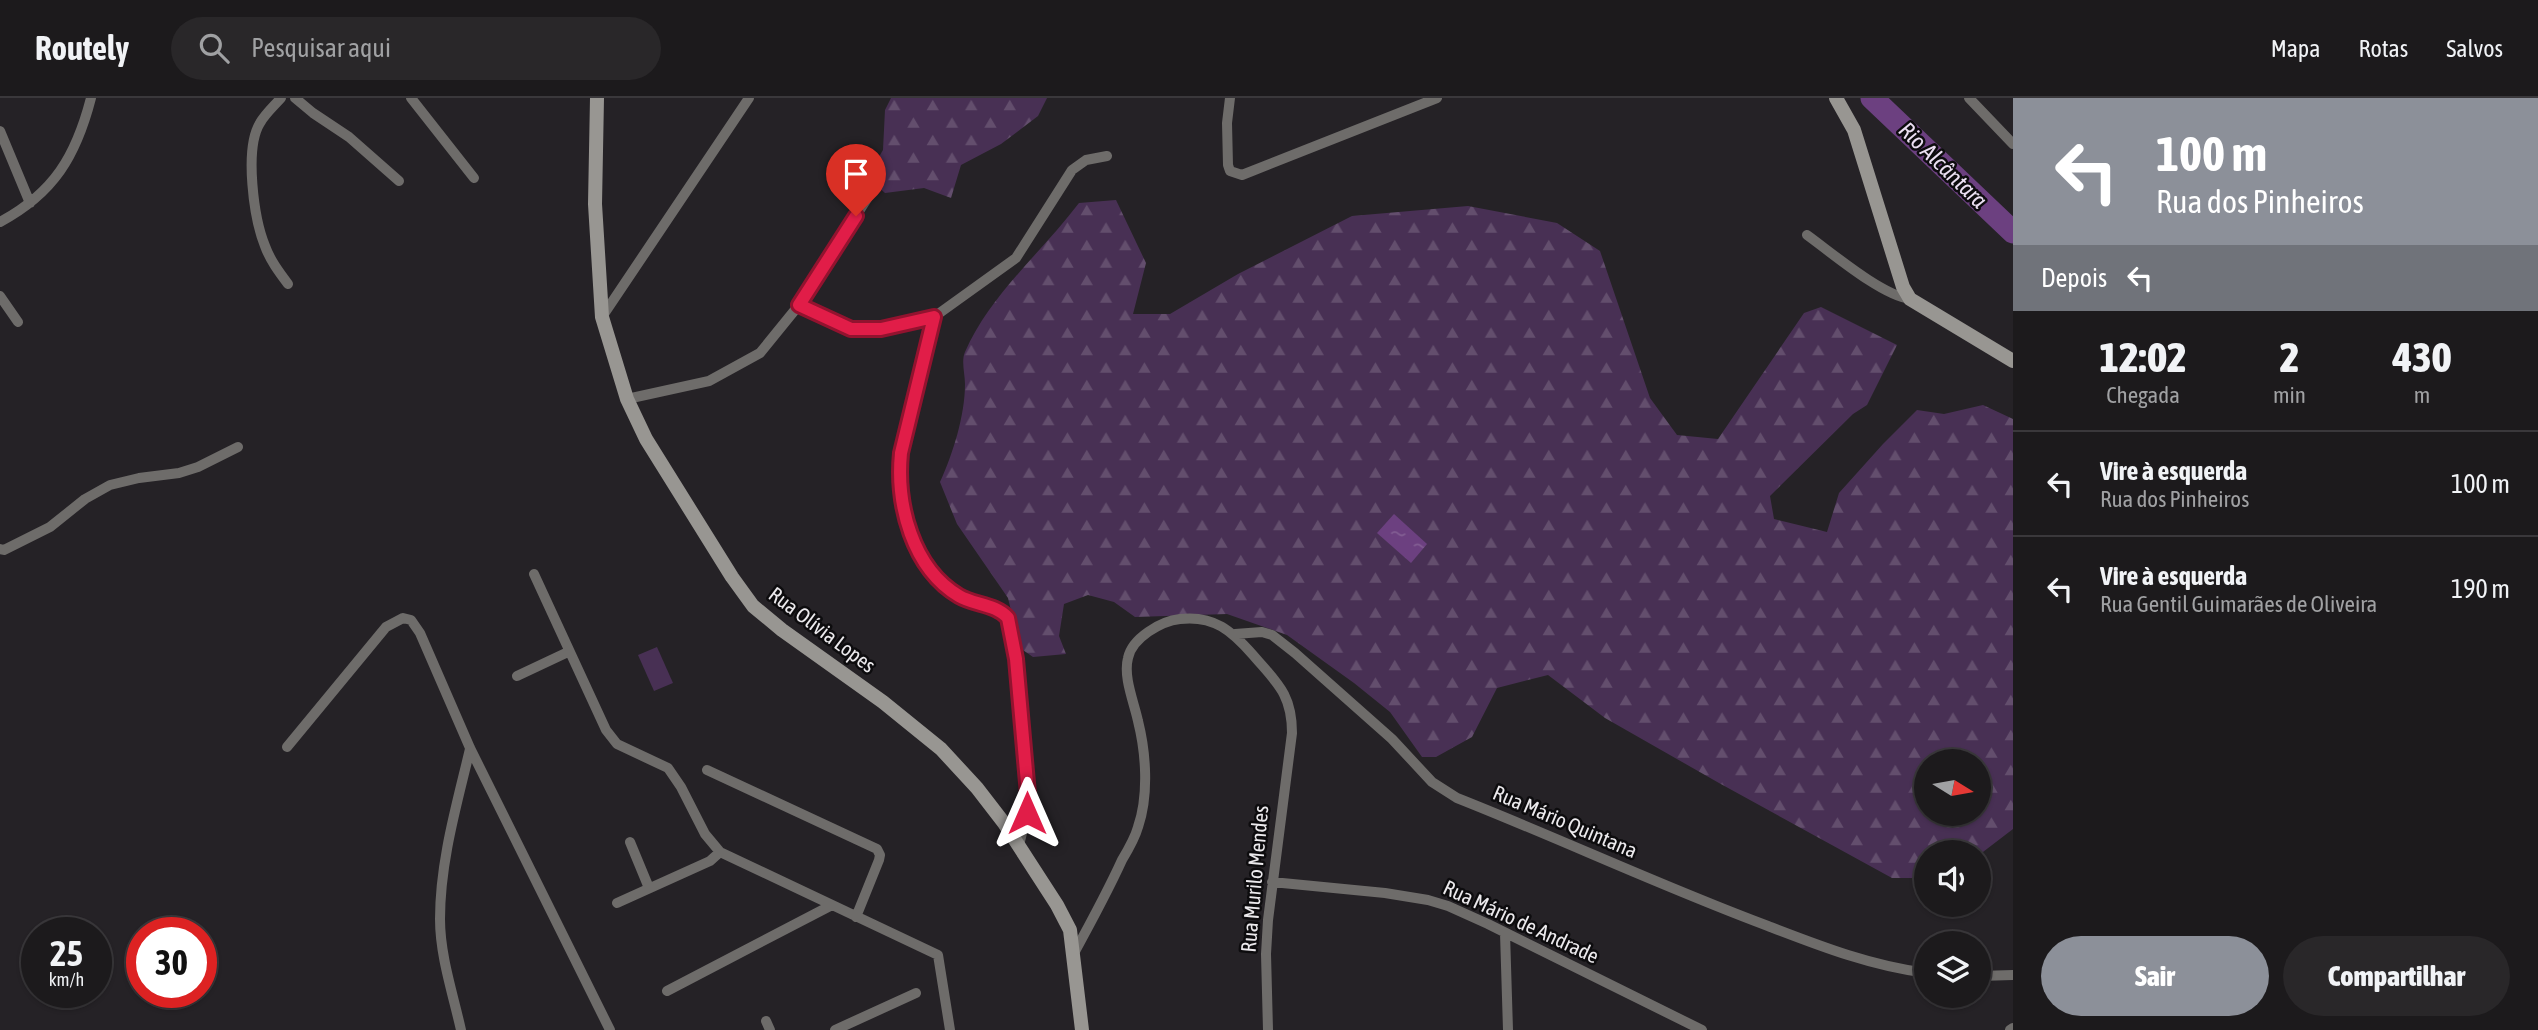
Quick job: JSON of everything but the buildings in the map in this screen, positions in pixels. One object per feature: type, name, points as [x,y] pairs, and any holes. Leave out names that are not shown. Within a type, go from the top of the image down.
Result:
[{"type":"street","points":[[0,222],[30,204],[61,171],[77,142],[91,98]]},
{"type":"street","points":[[281,98],[258,124],[253,146],[251,178],[257,220],[265,247],[288,284]]},
{"type":"street","points":[[295,98],[349,137],[399,181]]},
{"type":"street","points":[[411,98],[474,178]]},
{"type":"street","name":"Rua Olívia Lopes","points":[[597,98],[595,204],[602,317],[626,399],[646,439],[753,606],[883,702],[941,749],[977,788],[1019,845],[1070,930],[1082,1030]]},
{"type":"street","points":[[602,317],[749,98]]},
{"type":"street","points":[[1230,98],[1227,123],[1228,165],[1230,171],[1242,175],[1437,98]]},
{"type":"street","points":[[1836,98],[1854,130],[1898,270],[1910,299]]},
{"type":"street","points":[[1969,98],[2013,144]]},
{"type":"street","points":[[0,131],[30,204]]},
{"type":"street","points":[[799,305],[851,329],[881,329],[934,317],[1016,258],[1078,163],[1107,156]]},
{"type":"street","points":[[626,399],[709,381],[760,353],[799,305],[870,194]]},
{"type":"street","points":[[1807,235],[1886,290],[1910,299],[2013,361]]},
{"type":"street","points":[[0,296],[18,321]]},
{"type":"street","points":[[934,317],[901,453],[900,471],[909,530],[917,552],[930,571],[957,595],[1004,613],[1011,627],[1028,794],[1027,813],[1019,845]]},
{"type":"street","points":[[0,549],[4,550],[50,527],[85,499],[110,485],[179,473],[198,467],[238,447]]},
{"type":"street","points":[[534,574],[606,730],[617,744],[668,768],[705,834],[720,852],[938,955],[950,1030]]},
{"type":"street","points":[[287,747],[386,626],[403,618],[411,620],[420,633],[470,748],[610,1030]]},
{"type":"street","points":[[1073,956],[1139,826],[1145,791],[1144,765],[1139,726],[1127,673],[1130,649],[1139,638],[1176,619],[1193,618],[1214,622],[1235,634]]},
{"type":"street","name":"Rua Mário Quintana","points":[[1235,634],[1253,632],[1272,635],[1392,739],[1432,782],[1457,798],[1691,897],[1878,965],[1914,971]]},
{"type":"street","name":"Rua Murilo Mendes","points":[[1235,634],[1287,696],[1292,717],[1266,954],[1268,1030]]},
{"type":"street","points":[[517,676],[568,652]]},
{"type":"street","points":[[461,1030],[440,921],[448,847],[470,748]]},
{"type":"street","points":[[707,770],[877,849],[879,860],[856,917]]},
{"type":"street","points":[[630,842],[649,888]]},
{"type":"street","points":[[617,903],[710,861],[720,852]]},
{"type":"street","name":"Rua Mário de Andrade","points":[[1272,882],[1385,893],[1448,906],[1702,1030]]},
{"type":"street","points":[[667,991],[832,905]]},
{"type":"street","points":[[1505,933],[1508,1030]]},
{"type":"street","points":[[1991,976],[2013,975]]},
{"type":"street","points":[[835,1030],[916,993]]},
{"type":"green space","points":[[891,98],[1047,98],[1038,116],[1001,144],[961,165],[951,198],[924,188],[885,193],[867,177],[883,150],[885,110]]},
{"type":"green space","points":[[1116,200],[1146,263],[1133,314],[1170,314],[1238,274],[1352,216],[1468,206],[1557,223],[1600,251],[1650,398],[1677,435],[1718,439],[1804,313],[1821,307],[1897,345],[1867,405],[1853,414],[1770,496],[1774,519],[1827,532],[1839,493],[1917,410],[1944,414],[1983,405],[2013,419],[2013,829],[1991,846],[1991,840],[1914,840],[1914,878],[1892,878],[1605,718],[1548,675],[1497,688],[1472,737],[1436,757],[1422,757],[1390,712],[1354,683],[1287,635],[1227,614],[1135,617],[1114,602],[1088,595],[1064,604],[1059,636],[1066,654],[1033,657],[1020,648],[1008,598],[957,524],[940,482],[961,421],[965,352],[1002,293],[1079,203]]},
{"type":"green space","points":[[657,647],[673,683],[654,691],[638,655]]},
{"type":"water","points":[[1394,514],[1427,544],[1411,563],[1377,533]]},
{"type":"waterway","name":"Rio Alcântara","points":[[1872,98],[2013,232]]},
{"type":"route","points":[[856,216],[799,305],[837,325],[851,329],[881,329],[934,317],[901,453],[900,471],[909,530],[917,552],[930,571],[957,595],[996,609],[1008,618],[1016,659],[1028,794],[1027,813]]}]
